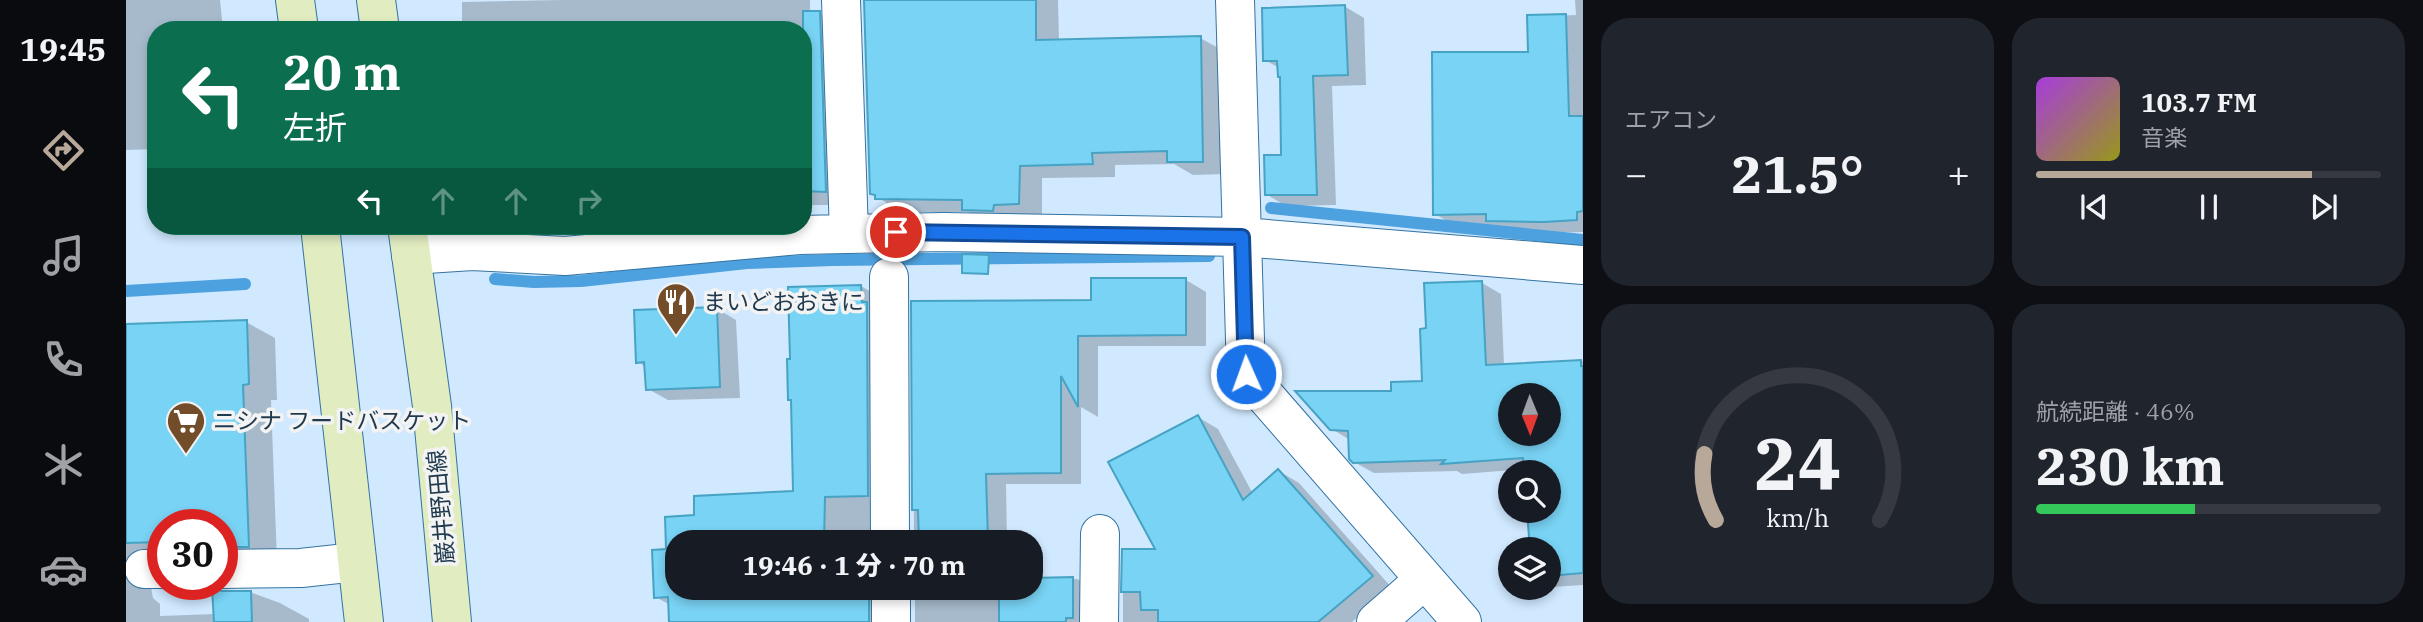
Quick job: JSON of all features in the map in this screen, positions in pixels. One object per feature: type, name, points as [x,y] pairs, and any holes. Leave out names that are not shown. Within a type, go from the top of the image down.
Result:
[{"type":"main road","points":[[295,0],[298,21]]},
{"type":"main road","points":[[376,0],[379,21]]},
{"type":"main road","points":[[321,235],[364,622]]},
{"type":"main road","name":"巌井野田線","points":[[409,241],[432,406],[452,622]]},
{"type":"street","points":[[841,0],[849,233]]},
{"type":"street","points":[[1235,0],[1246,374],[1462,622]]},
{"type":"street","points":[[812,234],[1242,237],[1583,265]]},
{"type":"street","points":[[409,241],[472,251],[516,240],[565,256],[799,235]]},
{"type":"street","points":[[889,277],[890,530]]},
{"type":"street","points":[[1099,622],[1100,534]]},
{"type":"street","points":[[238,569],[301,568],[356,562]]},
{"type":"street","points":[[1376,622],[1424,580]]},
{"type":"street","points":[[891,600],[891,622]]},
{"type":"building","points":[[864,0],[1036,0],[1036,40],[1201,36],[1203,162],[1167,162],[1167,151],[1092,153],[1093,164],[1020,166],[1019,204],[994,205],[993,211],[962,210],[962,200],[875,199],[875,195],[870,194]]},
{"type":"building","points":[[1345,5],[1348,75],[1313,76],[1317,195],[1265,195],[1264,155],[1281,155],[1280,77],[1277,61],[1263,61],[1262,8]]},
{"type":"building","points":[[803,11],[820,11],[826,192],[812,191],[812,21],[803,21]]},
{"type":"building","points":[[1566,14],[1569,116],[1583,116],[1583,211],[1577,212],[1577,220],[1544,222],[1486,221],[1486,214],[1433,215],[1432,52],[1528,52],[1527,15]]},
{"type":"building","points":[[962,254],[989,255],[988,274],[962,273]]},
{"type":"building","points":[[1091,278],[1186,278],[1186,335],[1078,336],[1078,407],[1061,376],[1061,473],[986,474],[988,530],[919,530],[918,510],[912,510],[911,301],[1091,300]]},
{"type":"building","points":[[1482,281],[1486,365],[1581,360],[1583,573],[1561,575],[1561,537],[1529,537],[1528,523],[1561,523],[1561,460],[1523,458],[1441,464],[1445,460],[1353,463],[1349,459],[1348,431],[1330,430],[1295,391],[1391,391],[1391,382],[1422,381],[1420,329],[1426,328],[1424,283]]},
{"type":"building","points":[[861,285],[862,302],[867,302],[868,496],[825,497],[824,530],[665,530],[665,517],[694,515],[694,496],[793,491],[791,400],[788,400],[788,287]]},
{"type":"building","name":"まいどおおきに","points":[[717,307],[720,387],[646,390],[644,362],[636,363],[634,310]]},
{"type":"building","name":"ニシナ フードバスケット","points":[[247,320],[249,384],[243,385],[249,547],[238,547],[238,509],[147,509],[147,542],[126,543],[126,324]]},
{"type":"building","points":[[1198,415],[1243,500],[1278,469],[1373,576],[1318,622],[1158,622],[1158,610],[1141,610],[1140,592],[1121,592],[1122,549],[1155,549],[1108,462]]},
{"type":"building","points":[[665,549],[665,597],[654,598],[652,550]]},
{"type":"building","points":[[1073,577],[1073,618],[1066,618],[1066,622],[999,622],[999,600],[1043,600],[1043,578]]},
{"type":"building","points":[[238,591],[251,591],[252,622],[214,622],[213,600],[238,600]]},
{"type":"building","points":[[668,600],[869,600],[869,622],[669,622]]},
{"type":"waterway","points":[[1271,208],[1583,240]]},
{"type":"waterway","points":[[495,279],[581,281],[747,263],[833,260],[1209,256]]},
{"type":"waterway","points":[[126,291],[245,284]]},
{"type":"place","name":"まいどおおきに","points":[[676,336]]},
{"type":"place","name":"ニシナ フードバスケット","points":[[186,455]]},
{"type":"route","points":[[896,232],[1242,237],[1246,374]]}]
